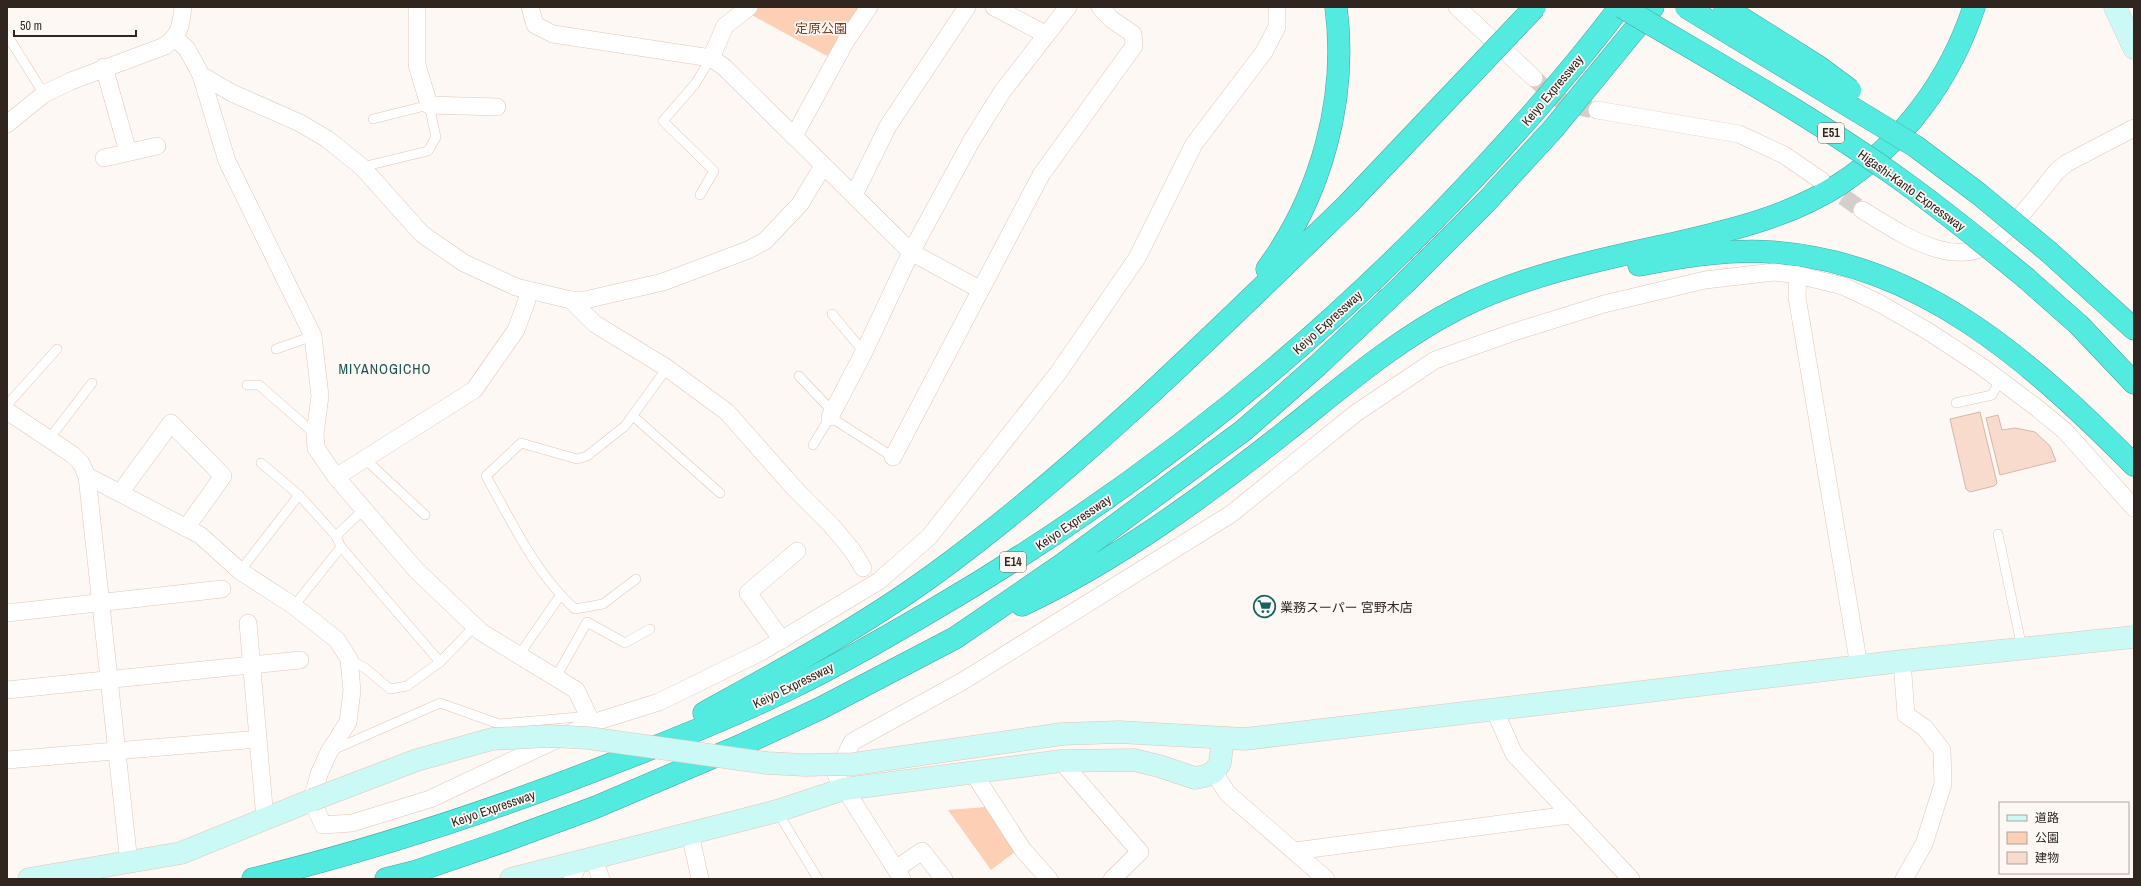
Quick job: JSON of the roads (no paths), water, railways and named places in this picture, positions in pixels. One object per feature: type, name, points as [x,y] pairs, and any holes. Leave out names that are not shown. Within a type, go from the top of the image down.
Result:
[{"type":"highway","points":[[1184,363],[1257,282],[1282,249],[1300,217],[1315,181],[1333,112],[1339,72],[1336,7]]},
{"type":"highway","points":[[583,775],[700,715],[833,640],[898,599],[946,566],[1010,517],[1065,470],[1184,363],[1348,204],[1535,7]]},
{"type":"highway","name":"Higashi-Kanto Expressway","points":[[1621,7],[1816,123],[1900,179],[1968,230],[2027,279],[2078,325],[2134,383]]},
{"type":"highway","name":"Keiyo Expressway","points":[[253,879],[407,838],[583,775],[699,730],[786,690],[871,646],[1032,550],[1170,454],[1242,397],[1310,339],[1387,268],[1468,184],[1530,117],[1621,7]]},
{"type":"highway","name":"Keiyo Expressway","points":[[386,879],[414,872],[596,807],[674,775],[822,708],[955,638],[1064,564],[1163,492],[1244,430],[1317,366],[1405,283],[1491,196],[1554,128],[1653,7]]},
{"type":"highway","name":"E51","points":[[1686,7],[1914,146],[1979,194],[2049,252],[2134,329]]},
{"type":"highway","points":[[1724,7],[1825,72],[1861,98],[1914,146]]},
{"type":"highway","points":[[955,638],[1050,592],[1124,549],[1206,492],[1283,434],[1380,356],[1420,328],[1463,306],[1545,275],[1734,228],[1792,209],[1817,198],[1860,169],[1910,123],[1930,98],[1947,72],[1960,45],[1974,7]]},
{"type":"highway","points":[[1420,328],[1503,296],[1548,283],[1648,263],[1743,251],[1771,252],[1824,259],[1852,266],[1911,288],[1941,304],[1971,323],[2033,371],[2134,465]]},
{"type":"street","points":[[7,124],[44,94],[71,81],[165,46],[175,38],[182,24],[183,7]]},
{"type":"street","points":[[417,7],[417,65],[429,105],[497,107]]},
{"type":"street","points":[[530,7],[535,25],[553,34],[711,58],[724,67],[911,252],[979,289]]},
{"type":"street","points":[[711,58],[725,26],[749,7]]},
{"type":"street","points":[[794,136],[846,41],[868,7]]},
{"type":"street","points":[[854,195],[888,126],[967,7]]},
{"type":"street","points":[[994,7],[1045,34]]},
{"type":"street","points":[[832,414],[864,352],[911,252],[972,140],[1002,92],[1045,34],[1068,7]]},
{"type":"street","points":[[893,457],[979,289],[1041,175],[1134,46],[1133,34],[1111,19],[1100,7]]},
{"type":"street","points":[[87,476],[200,535],[240,571],[294,606],[337,640],[349,659],[352,691],[348,722],[329,752],[319,774],[312,800],[323,825],[352,823],[430,798],[591,720],[659,702],[761,652],[879,581],[929,537],[1058,373],[1136,258],[1194,144],[1264,52],[1277,27],[1277,7]]},
{"type":"street","points":[[1457,7],[1534,78]]},
{"type":"street","points":[[2115,7],[2134,48]]},
{"type":"street","points":[[175,38],[187,49],[201,75],[227,161],[313,336],[320,396],[315,434],[316,448],[336,477],[363,510],[416,570],[481,632],[576,690],[591,720]]},
{"type":"street","points":[[104,68],[128,152]]},
{"type":"street","points":[[201,75],[232,93],[300,123],[327,139],[362,167],[422,234],[464,263],[528,291],[571,300],[585,300],[663,282],[748,250],[764,241],[800,204],[823,166]]},
{"type":"street","points":[[1597,110],[1739,134],[1784,155],[1822,181]]},
{"type":"street","points":[[1862,210],[1920,243],[1938,250],[1951,252],[1983,248],[2001,237],[2057,171],[2067,163],[2134,128]]},
{"type":"street","points":[[104,158],[157,146]]},
{"type":"street","points":[[944,879],[922,851],[899,874],[836,775],[852,742],[963,681],[1231,514],[1356,413],[1435,360],[1514,332],[1604,304],[1697,282],[1774,272],[1798,275],[1843,286],[1879,303],[1926,330],[2000,380],[2065,431],[2134,508]]},
{"type":"street","points":[[1798,275],[1797,297],[1859,666]]},
{"type":"street","points":[[336,477],[474,390],[516,330],[527,300],[528,291]]},
{"type":"street","points":[[571,300],[595,324],[668,368],[727,412],[796,490],[831,525],[852,550],[863,568]]},
{"type":"street","points":[[7,411],[73,455],[81,463],[87,476],[129,863]]},
{"type":"street","points":[[120,493],[171,423],[223,476],[186,528]]},
{"type":"street","points":[[782,640],[748,593],[797,551]]},
{"type":"street","points":[[7,613],[222,588]]},
{"type":"street","points":[[248,623],[265,819]]},
{"type":"street","points":[[29,879],[181,853],[312,800],[417,760],[492,739],[550,736],[588,738],[767,762],[805,765],[854,764],[1062,734],[1119,732],[1223,739],[1245,739],[1902,661],[2134,637]]},
{"type":"street","points":[[7,690],[300,660]]},
{"type":"street","points":[[1902,661],[1906,715],[1925,728],[1942,750],[1943,784],[1924,844],[1904,879]]},
{"type":"street","points":[[1494,709],[1514,754],[1625,877]]},
{"type":"street","points":[[7,760],[258,739]]},
{"type":"street","points":[[511,879],[582,866],[690,833],[777,810],[844,789],[972,771],[1061,761],[1134,760],[1159,766],[1195,778],[1214,772],[1220,763],[1223,739]]},
{"type":"street","points":[[1061,761],[1140,852],[1112,879]]},
{"type":"street","points":[[972,771],[1023,850],[1049,879]]},
{"type":"street","points":[[1214,772],[1228,793],[1326,879]]},
{"type":"street","points":[[1295,852],[1569,815]]},
{"type":"street","points":[[690,833],[700,879]]},
{"type":"street","points":[[582,866],[601,879]]},
{"type":"lane","points":[[7,35],[44,94]]},
{"type":"lane","points":[[700,195],[714,170],[663,121],[695,84],[711,58]]},
{"type":"lane","points":[[362,167],[428,151],[436,137],[429,105],[373,119]]},
{"type":"lane","points":[[832,314],[864,352]]},
{"type":"lane","points":[[276,349],[313,336]]},
{"type":"lane","points":[[7,405],[57,349]]},
{"type":"lane","points":[[636,579],[603,604],[574,609],[560,596],[543,574],[486,476],[521,443],[578,459],[588,456],[626,426],[668,368]]},
{"type":"lane","points":[[799,376],[832,414],[893,457]]},
{"type":"lane","points":[[1956,403],[1992,395],[2000,380]]},
{"type":"lane","points":[[49,439],[92,383]]},
{"type":"lane","points":[[247,386],[259,385],[315,434]]},
{"type":"lane","points":[[813,445],[832,414]]},
{"type":"lane","points":[[633,416],[720,493]]},
{"type":"lane","points":[[365,459],[425,515]]},
{"type":"lane","points":[[261,463],[299,495],[336,536],[341,547],[440,662]]},
{"type":"lane","points":[[240,571],[299,495]]},
{"type":"lane","points":[[336,536],[363,510]]},
{"type":"lane","points":[[1998,534],[2022,648]]},
{"type":"lane","points":[[294,606],[341,547]]},
{"type":"lane","points":[[519,655],[560,596]]},
{"type":"lane","points":[[556,677],[587,622],[625,643],[650,629]]},
{"type":"lane","points":[[349,659],[365,668],[390,689],[407,686],[440,662],[475,626]]},
{"type":"lane","points":[[329,752],[440,703],[499,724],[591,720]]},
{"type":"lane","points":[[777,810],[818,879]]},
{"type":"tunnel","points":[[1534,78],[1549,92],[1562,101],[1577,107],[1597,110]]},
{"type":"tunnel","points":[[1823,182],[1862,210]]},
{"type":"place","name":"業務スーパー 宮野木店","points":[[1264,607]]},
{"type":"district","name":"MIYANOGICHO","points":[[385,369]]},
{"type":"park label","name":"定原公園","points":[[821,28]]}]
